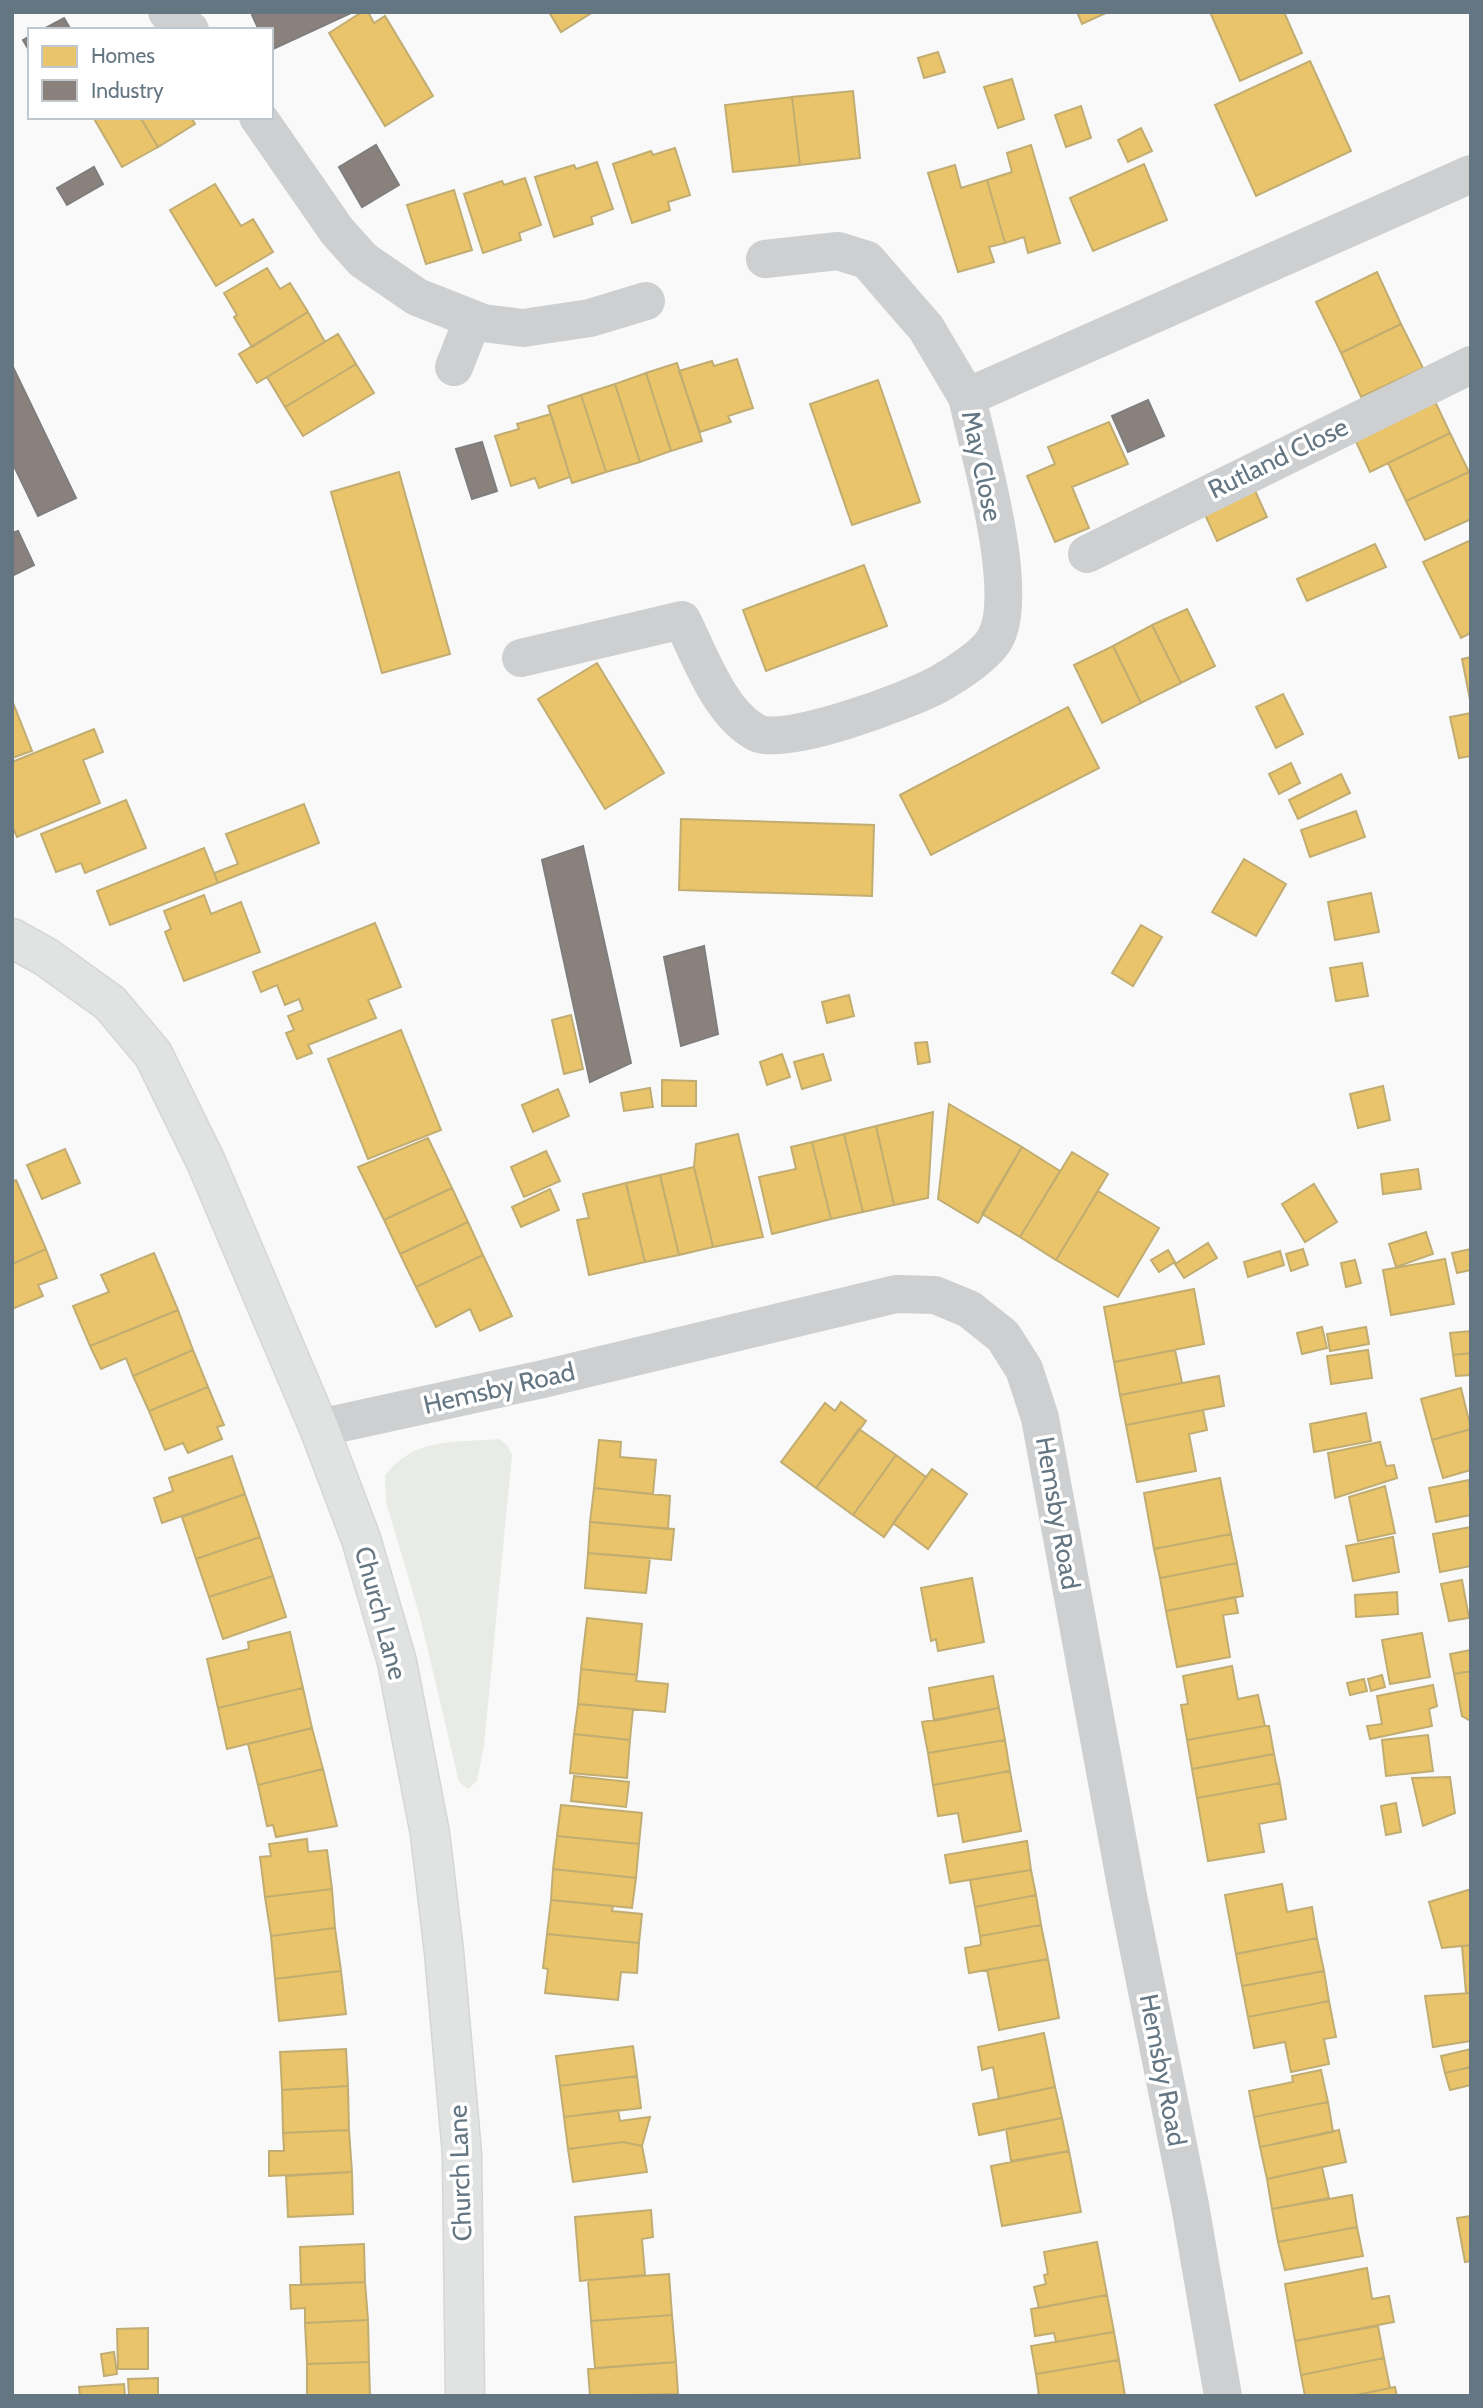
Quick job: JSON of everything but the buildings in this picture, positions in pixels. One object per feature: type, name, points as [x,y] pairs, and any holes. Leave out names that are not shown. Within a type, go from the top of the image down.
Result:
[{"type":"street","points":[[167,12],[187,28]]},
{"type":"street","points":[[259,119],[337,231],[363,260],[417,297],[483,323],[523,327],[590,318],[646,301]]},
{"type":"street","name":"May Close","points":[[521,658],[682,620],[729,709],[741,724],[760,735],[782,736],[833,726],[938,685],[971,663],[996,639],[1003,616],[1003,564],[967,397],[1471,174]]},
{"type":"street","points":[[765,259],[838,251],[867,260],[926,328],[967,397]]},
{"type":"street","points":[[454,367],[473,319]]},
{"type":"street","name":"Rutland Close","points":[[1087,554],[1471,365]]},
{"type":"street","name":"Church Lane","points":[[12,938],[46,957],[110,1003],[153,1054],[206,1162],[319,1428],[361,1539],[397,1662],[430,1834],[444,1952],[462,2154],[465,2396]]},
{"type":"street","name":"Hemsby Road","points":[[319,1428],[896,1294],[935,1295],[970,1309],[1003,1336],[1024,1369],[1040,1418],[1128,1896],[1190,2205],[1223,2396]]},
{"type":"shaded area","points":[[499,1439],[507,1445],[512,1455],[484,1745],[477,1781],[468,1789],[459,1782],[420,1617],[386,1502],[385,1475],[409,1454],[422,1448],[451,1442]]}]
